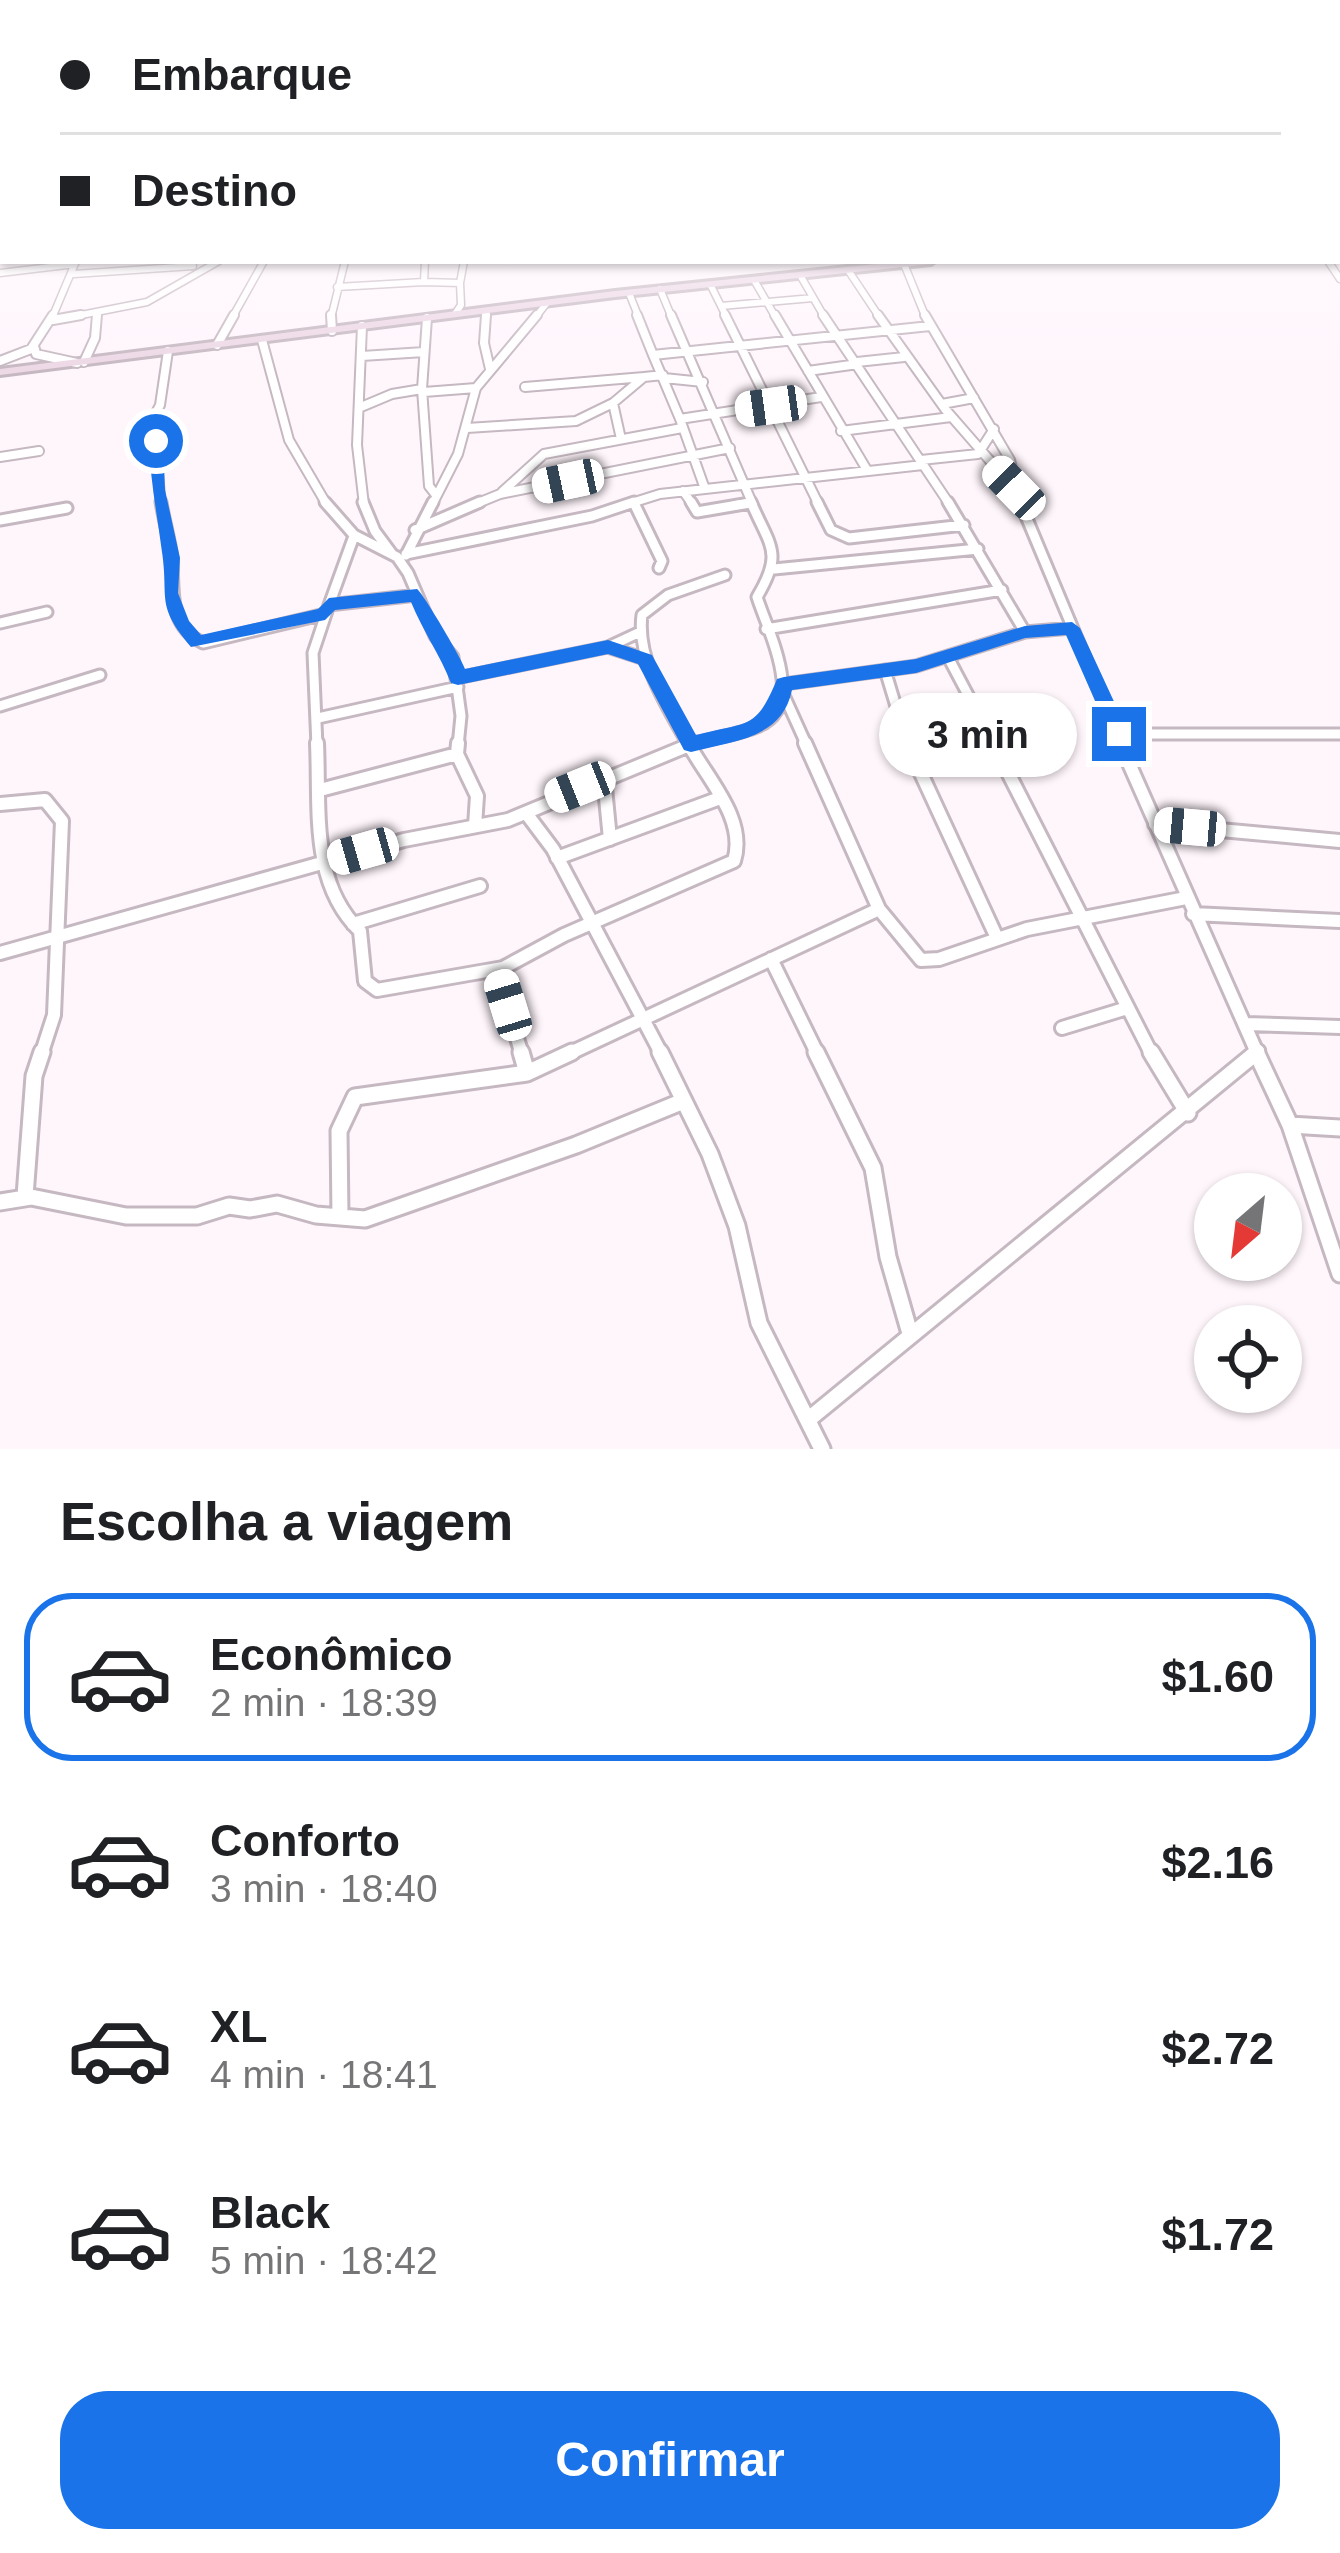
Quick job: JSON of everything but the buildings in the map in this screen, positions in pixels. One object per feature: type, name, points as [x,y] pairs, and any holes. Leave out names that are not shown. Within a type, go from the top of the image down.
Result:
[{"type":"street","points":[[0,273],[77,264],[195,267]]},
{"type":"street","points":[[0,361],[35,349],[77,264]]},
{"type":"street","points":[[217,345],[262,264]]},
{"type":"street","points":[[332,331],[329,309],[343,264]]},
{"type":"street","points":[[424,282],[425,264]]},
{"type":"street","points":[[458,309],[463,264]]},
{"type":"street","points":[[0,372],[427,318],[458,309],[481,311],[890,264]]},
{"type":"street","points":[[905,264],[931,326],[1010,460],[1014,488],[1186,898],[1333,1221],[1340,1274]]},
{"type":"street","points":[[53,320],[97,315],[153,299],[195,267]]},
{"type":"street","points":[[848,270],[904,357],[978,454],[1014,488]]},
{"type":"street","points":[[800,274],[834,333],[901,425],[964,525],[1025,632]]},
{"type":"street","points":[[754,280],[866,470]]},
{"type":"street","points":[[338,286],[460,284]]},
{"type":"street","points":[[711,286],[839,537],[964,525]]},
{"type":"street","points":[[660,289],[771,547],[774,568],[757,597],[783,689],[879,909],[920,960],[939,959],[998,938],[1077,919],[1186,898]]},
{"type":"street","points":[[628,292],[705,489]]},
{"type":"street","points":[[721,306],[813,298]]},
{"type":"street","points":[[476,826],[477,796],[457,754],[458,683],[453,657],[437,642],[404,559],[467,428],[476,388],[517,345],[546,304]]},
{"type":"street","points":[[481,311],[490,369]]},
{"type":"street","points":[[80,363],[95,338],[97,315]]},
{"type":"street","points":[[427,318],[423,391],[429,486],[436,495]]},
{"type":"street","points":[[362,326],[363,503],[392,554]]},
{"type":"street","points":[[653,355],[931,326]]},
{"type":"street","points":[[262,340],[279,418],[302,475],[355,536],[373,550],[404,559],[683,491],[978,454],[994,429]]},
{"type":"street","points":[[35,349],[36,354],[80,363]]},
{"type":"street","points":[[168,352],[160,405],[148,428],[158,447],[158,490],[172,558],[170,593],[190,638],[203,643],[327,609],[417,595]]},
{"type":"street","points":[[362,356],[424,352]]},
{"type":"street","points":[[808,371],[904,357]]},
{"type":"street","points":[[526,387],[664,376],[703,382]]},
{"type":"street","points":[[467,428],[576,421],[613,403],[644,377]]},
{"type":"street","points":[[361,407],[392,394],[476,388]]},
{"type":"street","points":[[500,494],[544,454],[716,413],[821,397]]},
{"type":"street","points":[[942,404],[974,398]]},
{"type":"street","points":[[613,403],[621,439]]},
{"type":"street","points":[[841,430],[951,417]]},
{"type":"street","points":[[416,530],[500,494],[691,452],[730,448]]},
{"type":"street","points":[[0,457],[39,451]]},
{"type":"street","points":[[990,464],[1010,460]]},
{"type":"street","points":[[683,491],[697,512],[750,503]]},
{"type":"street","points":[[634,503],[662,561],[659,568]]},
{"type":"street","points":[[0,520],[68,508]]},
{"type":"street","points":[[355,536],[313,652],[322,863],[337,909],[360,931],[369,988],[497,970],[734,861],[741,839],[662,697],[638,633],[640,618],[652,604],[724,575]]},
{"type":"street","points":[[774,568],[978,549]]},
{"type":"street","points":[[766,629],[1002,590]]},
{"type":"street","points":[[0,622],[47,613]]},
{"type":"street","points":[[783,689],[949,659],[1025,632],[1072,628]]},
{"type":"street","points":[[318,718],[608,647],[638,633]]},
{"type":"street","points":[[608,647],[646,659]]},
{"type":"street","points":[[949,659],[1124,1009],[1189,1113]]},
{"type":"street","points":[[885,670],[896,720],[921,787],[998,938]]},
{"type":"street","points":[[0,706],[100,675]]},
{"type":"street","points":[[0,952],[322,863],[526,813],[691,744],[763,725],[779,707],[783,689]]},
{"type":"street","points":[[1119,734],[1340,734]]},
{"type":"street","points":[[320,790],[457,754]]},
{"type":"street","points":[[604,778],[610,838]]},
{"type":"street","points":[[557,858],[720,798]]},
{"type":"street","points":[[0,804],[44,799],[59,811],[54,1015],[32,1094],[25,1196]]},
{"type":"street","points":[[526,813],[557,858],[644,1018],[726,1191],[759,1323],[822,1449]]},
{"type":"street","points":[[1155,824],[1340,841]]},
{"type":"street","points":[[353,924],[480,886]]},
{"type":"street","points":[[340,1217],[339,1131],[355,1096],[527,1073],[879,909]]},
{"type":"street","points":[[1193,914],[1340,921]]},
{"type":"street","points":[[771,959],[874,1168],[888,1257],[909,1330]]},
{"type":"street","points":[[497,970],[527,1073]]},
{"type":"street","points":[[1061,1028],[1124,1009]]},
{"type":"street","points":[[1246,1024],[1340,1027]]},
{"type":"street","points":[[809,1419],[909,1330],[1189,1113],[1258,1052]]},
{"type":"street","points":[[0,1202],[25,1196],[126,1216],[206,1215],[229,1206],[250,1209],[277,1204],[369,1218],[576,1145],[681,1102]]},
{"type":"street","points":[[1290,1125],[1340,1128]]},
{"type":"route","points":[[156,441],[158,490],[172,558],[170,593],[182,624],[197,643],[325,614],[329,604],[417,595],[437,642],[453,657],[458,678],[608,647],[624,651],[646,659],[662,697],[691,744],[763,725],[779,707],[784,684],[916,666],[1025,632],[1072,628],[1119,734]]}]
